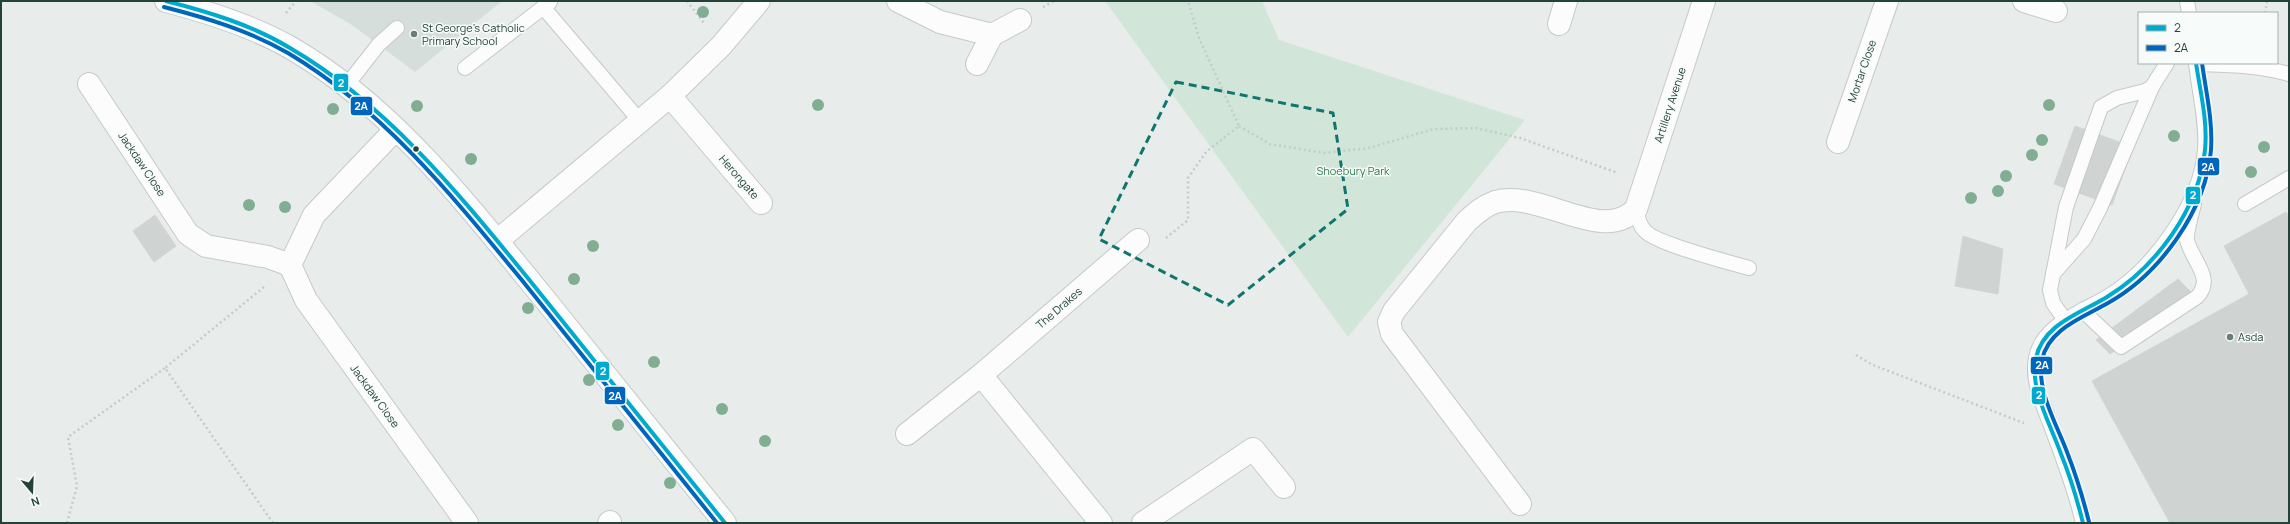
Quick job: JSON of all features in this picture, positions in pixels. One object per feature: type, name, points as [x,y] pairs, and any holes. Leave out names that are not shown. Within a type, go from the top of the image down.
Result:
[{"type":"street","points":[[166,1],[215,15],[291,48],[346,86],[396,129],[497,241],[725,523]]},
{"type":"street","points":[[497,241],[670,96],[721,46],[759,1]]},
{"type":"street","points":[[898,1],[940,22],[992,36]]},
{"type":"street","points":[[1559,24],[1566,1]]},
{"type":"street","name":"Artillery Avenue","points":[[1636,209],[1704,1]]},
{"type":"street","name":"Mortar Close","points":[[1838,142],[1887,1]]},
{"type":"street","points":[[2024,1],[2056,11]]},
{"type":"street","points":[[976,64],[992,36],[1020,20]]},
{"type":"street","name":"Jackdaw Close","points":[[89,84],[188,234],[206,246],[268,257],[290,265],[306,300],[467,523]]},
{"type":"street","name":"Herongate","points":[[670,96],[761,203]]},
{"type":"street","points":[[290,265],[314,215],[396,129]]},
{"type":"street","points":[[1520,504],[1392,334],[1389,322],[1394,311],[1467,221],[1480,209],[1495,202],[1512,199],[1528,202],[1607,223],[1621,221],[1636,209]]},
{"type":"street","name":"The Drakes","points":[[907,434],[981,375],[1138,240]]},
{"type":"street","points":[[981,375],[1100,523]]},
{"type":"street","points":[[1143,523],[1254,449],[1284,487]]},
{"type":"lane","points":[[2188,1],[2189,12]]},
{"type":"lane","points":[[465,68],[547,4],[640,121]]},
{"type":"lane","points":[[346,86],[379,44],[397,28]]},
{"type":"lane","points":[[2053,274],[2084,239],[2100,208],[2152,87],[2166,64]]},
{"type":"lane","points":[[2083,523],[2067,470],[2039,393],[2036,358],[2040,347],[2051,331],[2065,320],[2109,296],[2135,276],[2163,244],[2185,213],[2200,181],[2205,150],[2204,121],[2196,64],[2239,65],[2272,69],[2289,74]]},
{"type":"lane","points":[[2065,320],[2053,303],[2050,290],[2066,208],[2101,107],[2117,98],[2145,91],[2152,87]]},
{"type":"lane","points":[[2245,204],[2289,178]]},
{"type":"lane","points":[[2082,310],[2121,347],[2197,297],[2204,290],[2205,279],[2186,239],[2196,188]]},
{"type":"lane","points":[[1636,209],[1638,221],[1646,232],[1659,240],[1749,268]]},
{"type":"path","points":[[1188,1],[1199,38],[1239,126],[1270,144],[1324,153],[1369,148],[1434,129],[1476,128],[1520,138],[1645,183]]},
{"type":"path","points":[[2265,12],[2267,1]]},
{"type":"path","points":[[278,12],[291,18]]},
{"type":"path","points":[[1138,240],[1149,253],[1188,220],[1188,178],[1206,152],[1239,126]]},
{"type":"path","points":[[66,523],[77,486],[68,437],[165,368],[290,265]]},
{"type":"path","points":[[1856,355],[1873,365],[2024,423]]},
{"type":"path","points":[[165,368],[273,523]]},
{"type":"highlighted area","points":[[1176,82],[1333,113],[1348,209],[1228,305],[1099,239]]},
{"type":"shaded area","name":"St George's Catholic Primary School","points":[[310,1],[502,1],[415,72],[352,25]]},
{"type":"green space","name":"Shoebury Park","points":[[1105,1],[1262,1],[1279,40],[1525,120],[1348,337]]},
{"type":"building","points":[[2075,126],[2133,147],[2112,205],[2054,184]]},
{"type":"building","name":"Asda","points":[[2286,212],[2289,217],[2289,523],[2170,523],[2092,381],[2249,294],[2224,246]]},
{"type":"building","points":[[155,215],[176,246],[154,262],[133,231]]},
{"type":"building","points":[[1963,236],[2003,249],[1998,294],[1955,286]]},
{"type":"building","points":[[2178,279],[2193,294],[2110,354],[2096,340]]},
{"type":"transit line","name":"2","points":[[166,1],[230,20],[261,32],[276,40],[326,71],[359,96],[391,124],[421,154],[504,249],[725,523]]},
{"type":"transit line","name":"2A","points":[[164,7],[228,26],[274,45],[323,76],[356,101],[387,129],[445,189],[472,220],[717,523]]},
{"type":"transit line","name":"2","points":[[2083,523],[2076,496],[2038,394],[2035,370],[2036,358],[2040,346],[2046,336],[2055,328],[2075,314],[2107,297],[2142,270],[2158,253],[2184,215],[2194,194],[2201,172],[2206,139],[2205,117],[2196,64]]},
{"type":"transit line","name":"2A","points":[[2089,522],[2073,469],[2048,407],[2042,383],[2042,360],[2051,340],[2059,332],[2068,325],[2127,291],[2145,275],[2162,258],[2190,217],[2200,195],[2207,173],[2211,150],[2210,117],[2202,64]]},
{"type":"place","name":"St George's Catholic Primary School","points":[[414,34]]},
{"type":"place","name":"Asda","points":[[2230,337]]}]
